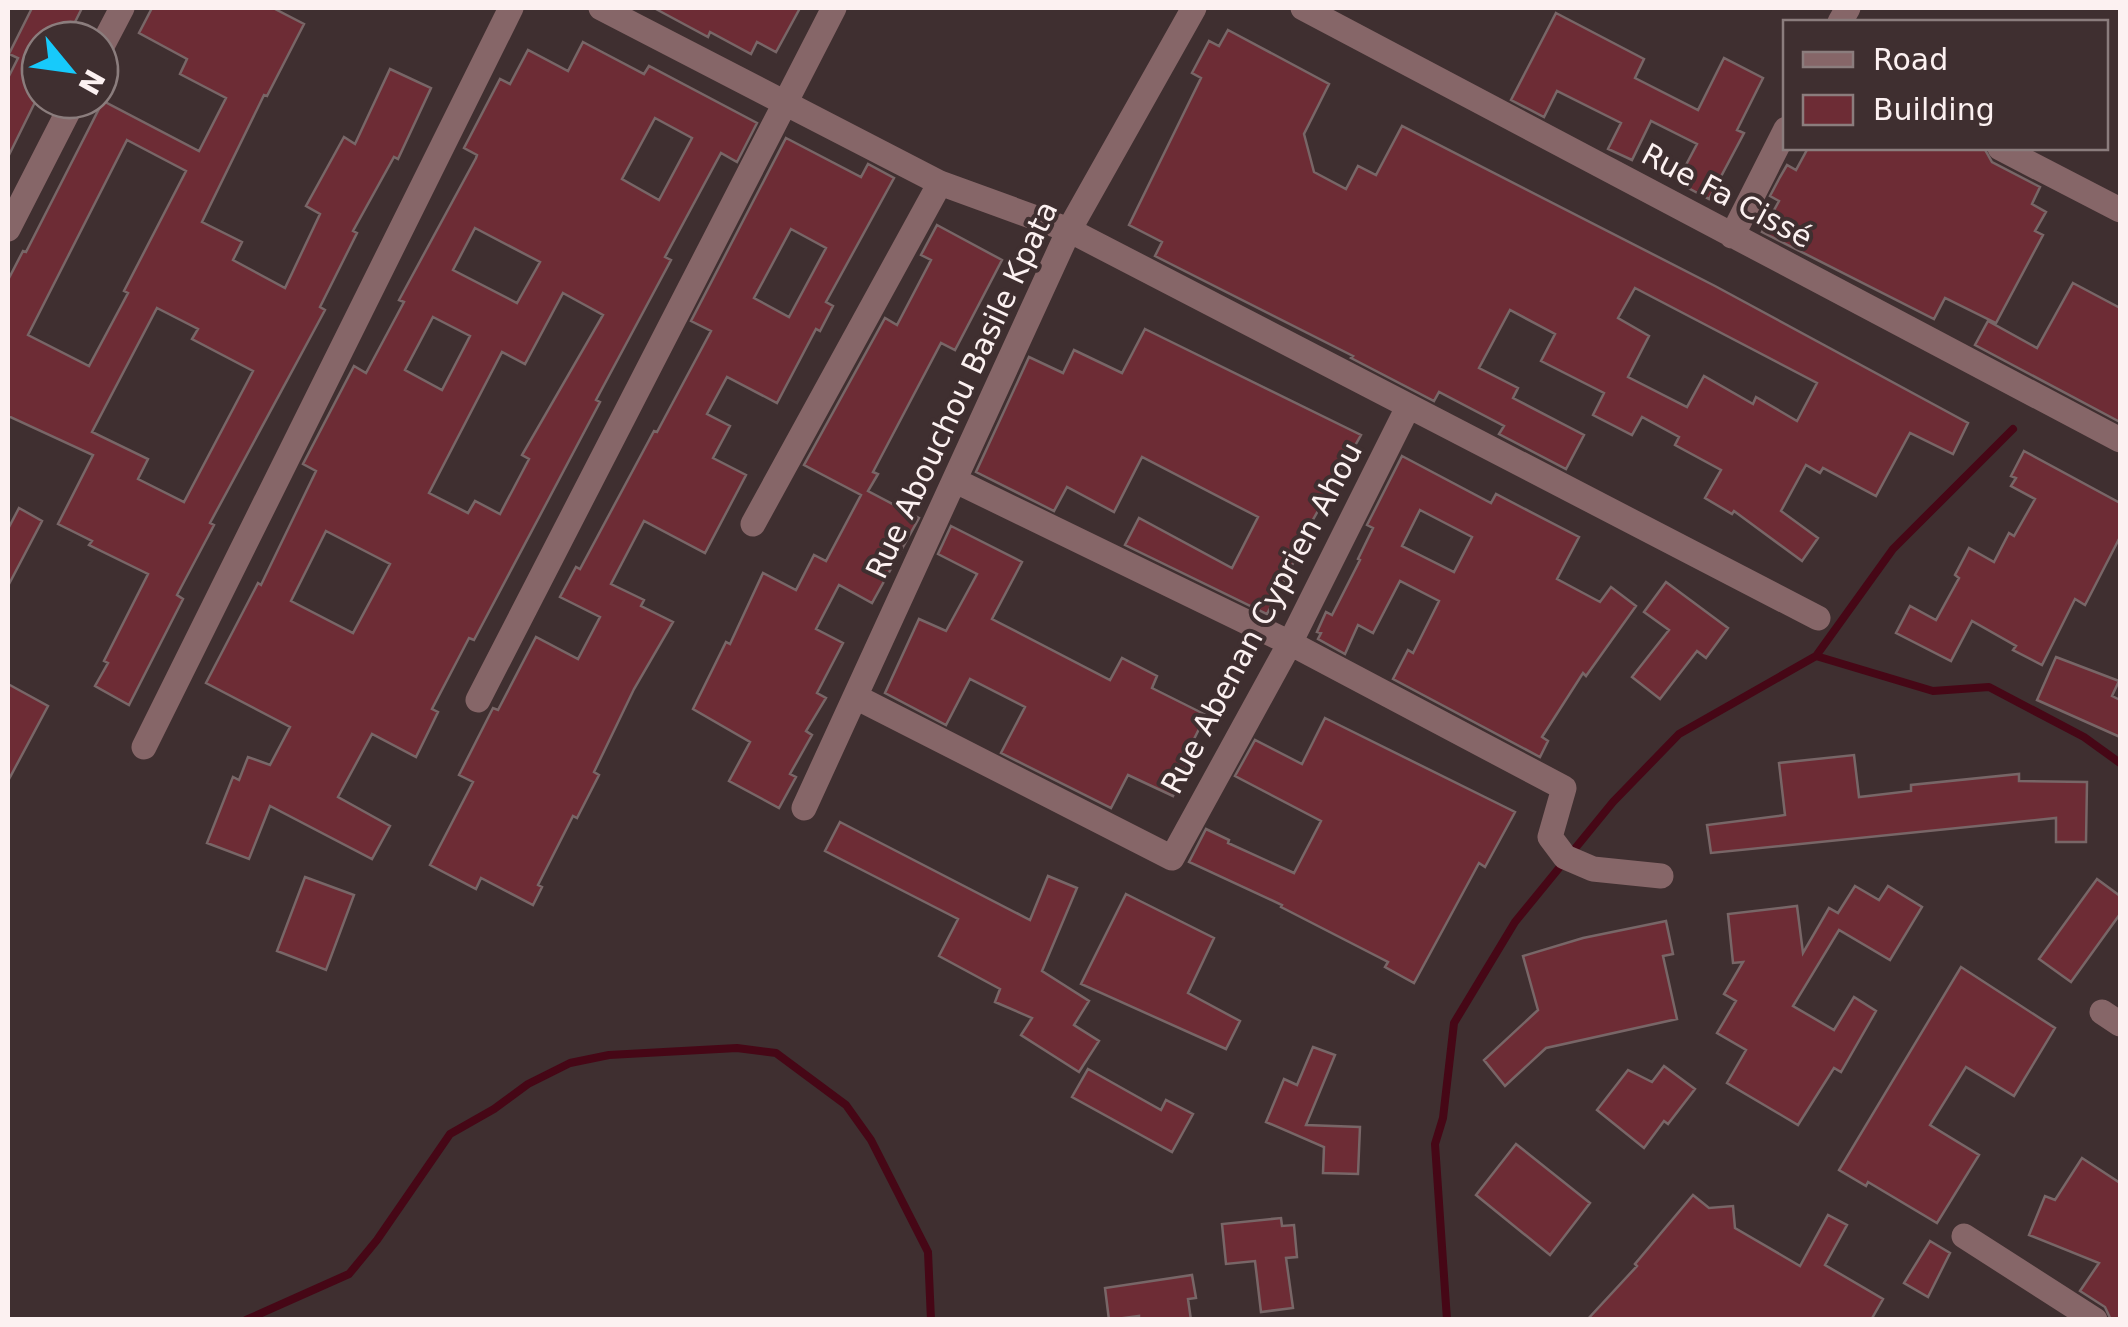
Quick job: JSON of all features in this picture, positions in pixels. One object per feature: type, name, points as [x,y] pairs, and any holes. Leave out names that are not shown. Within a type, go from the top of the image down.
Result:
[{"type":"street","points":[[144,748],[512,8]]},
{"type":"street","points":[[600,8],[940,182],[1069,230],[1818,618]]},
{"type":"street","points":[[478,700],[834,8]]},
{"type":"street","name":"Rue Abouchou Basile Kpata","points":[[804,808],[1069,230],[1194,8]]},
{"type":"street","name":"Rue Fa Cissé","points":[[1303,8],[2120,440]]},
{"type":"street","points":[[8,229],[64,120]]},
{"type":"street","points":[[1732,236],[1783,135]]},
{"type":"street","points":[[2004,150],[2120,210]]},
{"type":"street","points":[[754,524],[940,182]]},
{"type":"street","name":"Rue Abenan Cyprien Ahou","points":[[856,696],[1172,858],[1290,642],[1408,408]]},
{"type":"street","points":[[956,481],[1290,642],[1564,788],[1550,836],[1565,858],[1592,869],[1661,876]]},
{"type":"street","points":[[1964,1236],[2095,1320]]},
{"type":"building","points":[[32,8],[82,8],[76,20],[26,20]]},
{"type":"building","points":[[152,8],[273,8],[304,24],[267,96],[264,95],[202,222],[242,242],[233,260],[285,288],[320,214],[306,206],[344,137],[355,144],[390,69],[431,88],[398,159],[394,157],[353,231],[357,233],[320,307],[325,310],[210,523],[214,525],[177,595],[183,599],[129,705],[95,686],[148,574],[89,545],[92,541],[58,524],[93,455],[8,416],[8,280],[93,120],[120,120],[120,110],[199,151],[226,98],[180,74],[187,59],[139,33]],"holes":[[[127,140],[186,171],[89,366],[28,335]],[[157,308],[198,329],[192,339],[253,371],[184,502],[138,479],[148,459],[92,432]]]},
{"type":"building","points":[[654,8],[800,8],[776,52],[757,42],[751,54],[710,32],[708,37]]},
{"type":"building","points":[[1556,13],[1644,59],[1635,78],[1698,110],[1724,58],[1763,78],[1737,130],[1744,133],[1709,199],[1677,182],[1697,144],[1651,121],[1632,160],[1608,149],[1621,123],[1557,91],[1544,117],[1511,100]]},
{"type":"building","points":[[1228,30],[1329,84],[1304,134],[1314,172],[1346,189],[1358,166],[1376,175],[1402,126],[1715,286],[1968,423],[1953,454],[1910,433],[1876,496],[1823,468],[1820,473],[1806,465],[1781,511],[1818,538],[1802,561],[1734,511],[1732,514],[1705,498],[1721,470],[1675,445],[1679,437],[1642,417],[1632,435],[1593,415],[1604,393],[1541,361],[1555,334],[1510,310],[1479,368],[1518,388],[1513,398],[1584,435],[1566,469],[1499,434],[1504,426],[1439,392],[1434,401],[1155,256],[1162,242],[1129,225],[1201,78],[1192,73],[1209,41],[1219,46]],"holes":[[[1635,288],[1817,383],[1797,421],[1756,397],[1753,404],[1704,376],[1687,407],[1628,377],[1649,336],[1618,318]]]},
{"type":"building","points":[[20,32],[20,120],[26,120],[8,157],[8,78],[18,58],[9,54]]},
{"type":"building","points":[[583,42],[644,74],[649,66],[757,123],[737,162],[721,153],[665,257],[671,260],[596,400],[600,402],[474,640],[469,638],[432,709],[438,712],[416,757],[372,734],[338,797],[390,826],[372,859],[270,806],[249,859],[207,843],[233,777],[239,780],[248,757],[270,765],[290,727],[206,683],[258,583],[261,585],[316,471],[303,464],[354,366],[366,373],[404,302],[399,300],[476,158],[464,148],[500,79],[510,84],[528,50],[568,71]],"holes":[[[655,118],[692,138],[659,200],[622,179]],[[475,228],[540,262],[517,303],[453,270]],[[563,293],[603,315],[522,455],[529,459],[500,514],[475,501],[468,513],[429,493],[502,352],[525,364]],[[433,317],[470,336],[442,390],[405,370]],[[326,531],[390,564],[353,633],[291,601]]]},
{"type":"building","points":[[786,138],[861,177],[868,164],[894,178],[826,302],[833,306],[820,331],[816,329],[777,403],[727,377],[707,414],[730,426],[713,458],[746,475],[705,553],[644,521],[611,584],[644,600],[641,606],[673,622],[634,689],[594,772],[599,775],[577,818],[573,816],[538,885],[542,887],[533,905],[481,878],[476,889],[430,865],[473,782],[459,775],[536,637],[578,659],[600,617],[560,597],[576,567],[580,569],[711,331],[691,321]],"holes":[[[791,229],[826,248],[789,317],[754,298]]]},
{"type":"building","points":[[1807,150],[1985,150],[1992,162],[2040,187],[2032,204],[2046,212],[2035,231],[2043,235],[1996,323],[1945,298],[1934,319],[1762,232],[1779,201],[1770,196],[1780,177],[1787,165],[1796,170]]},
{"type":"building","points":[[937,225],[1002,260],[955,350],[941,343],[873,472],[878,474],[868,491],[919,518],[872,603],[839,585],[816,629],[843,643],[817,693],[826,698],[806,731],[812,735],[790,774],[796,777],[779,808],[729,781],[750,742],[693,709],[726,642],[730,644],[763,573],[796,590],[814,555],[826,561],[861,495],[804,465],[885,318],[897,325],[931,260],[921,255]]},
{"type":"building","points":[[2073,283],[2120,308],[2120,422],[1975,345],[1988,321],[2037,348]]},
{"type":"building","points":[[1145,329],[1361,435],[1302,539],[1305,540],[1267,614],[1125,545],[1139,518],[1232,568],[1258,517],[1142,457],[1114,512],[1067,487],[1054,511],[976,472],[1029,357],[1063,373],[1074,350],[1122,373]]},
{"type":"building","points":[[2024,451],[2120,503],[2120,537],[2085,605],[2075,599],[2042,665],[1972,621],[1951,661],[1896,633],[1910,606],[1936,620],[1959,578],[1955,575],[1969,548],[1994,562],[2009,533],[2014,536],[2035,499],[2011,486],[2016,478],[2011,476]]},
{"type":"building","points":[[1402,456],[1491,503],[1496,494],[1579,537],[1557,579],[1600,602],[1611,587],[1636,606],[1586,676],[1583,673],[1542,737],[1548,741],[1540,757],[1393,679],[1408,650],[1413,653],[1439,601],[1400,581],[1373,633],[1358,625],[1345,654],[1318,639],[1326,612],[1332,615],[1360,560],[1373,528],[1367,525]],"holes":[[[1420,510],[1472,537],[1454,572],[1402,546]]]},
{"type":"building","points":[[19,508],[42,521],[8,586],[8,529]]},
{"type":"building","points":[[951,526],[1022,562],[992,619],[1110,680],[1122,658],[1157,676],[1152,688],[1206,715],[1186,755],[1191,757],[1173,796],[1128,775],[1111,808],[1001,753],[1025,707],[970,679],[946,725],[885,693],[919,619],[946,631],[977,574],[938,554]]},
{"type":"building","points":[[1666,582],[1728,628],[1706,658],[1697,651],[1660,699],[1632,677],[1669,630],[1644,612]]},
{"type":"building","points":[[2056,657],[2119,681],[2112,696],[2120,700],[2120,737],[2037,700]]},
{"type":"building","points":[[8,684],[48,706],[8,781]]},
{"type":"building","points":[[1325,718],[1515,812],[1485,867],[1479,863],[1414,983],[1385,967],[1388,962],[1282,905],[1189,862],[1206,829],[1294,873],[1321,821],[1235,776],[1255,740],[1302,764]]},
{"type":"building","points":[[1854,755],[1859,797],[1911,791],[1911,785],[2019,774],[2019,781],[2087,782],[2086,842],[2056,842],[2056,818],[1711,853],[1707,825],[1785,815],[1779,763]]},
{"type":"building","points":[[840,822],[1030,920],[1048,876],[1077,888],[1042,971],[1089,1001],[1074,1025],[1099,1041],[1079,1072],[1021,1035],[1032,1018],[995,1002],[1000,989],[939,956],[958,919],[825,851]]},
{"type":"building","points":[[305,877],[354,895],[326,970],[277,951]]},
{"type":"building","points":[[2097,879],[2120,896],[2120,914],[2071,982],[2039,959]]},
{"type":"building","points":[[1855,886],[1879,900],[1888,886],[1922,907],[1890,960],[1839,930],[1793,1006],[1834,1030],[1854,997],[1876,1011],[1841,1072],[1834,1068],[1798,1125],[1727,1083],[1746,1050],[1717,1033],[1736,1001],[1724,994],[1743,962],[1733,963],[1728,914],[1797,906],[1803,953],[1829,908],[1838,913]]},
{"type":"building","points":[[1126,894],[1214,938],[1188,993],[1240,1021],[1226,1049],[1081,984]]},
{"type":"building","points":[[1666,921],[1673,954],[1663,956],[1677,1019],[1546,1048],[1505,1086],[1484,1060],[1538,1010],[1523,956],[1583,938]]},
{"type":"building","points":[[1961,967],[2055,1028],[2014,1096],[1966,1067],[1930,1125],[1979,1155],[1937,1223],[1868,1182],[1866,1186],[1839,1170]]},
{"type":"building","points":[[1313,1047],[1335,1055],[1306,1125],[1360,1127],[1358,1174],[1323,1173],[1324,1147],[1266,1122],[1284,1079],[1297,1085]]},
{"type":"building","points":[[1664,1066],[1695,1089],[1644,1148],[1597,1110],[1628,1070],[1652,1082]]},
{"type":"building","points":[[1088,1069],[1161,1110],[1166,1100],[1193,1114],[1172,1152],[1072,1097]]},
{"type":"building","points":[[1516,1144],[1590,1203],[1550,1255],[1476,1195]]},
{"type":"building","points":[[2082,1158],[2120,1183],[2120,1320],[2111,1320],[2105,1307],[2080,1291],[2099,1263],[2029,1235],[2045,1196],[2055,1200]]},
{"type":"building","points":[[1693,1195],[1709,1208],[1733,1206],[1735,1228],[1800,1266],[1828,1215],[1847,1225],[1825,1265],[1883,1299],[1871,1320],[1587,1320],[1637,1266]]},
{"type":"building","points":[[1281,1218],[1282,1226],[1294,1225],[1297,1257],[1286,1258],[1293,1308],[1261,1312],[1255,1261],[1226,1264],[1222,1224]]},
{"type":"building","points":[[1930,1241],[1950,1253],[1928,1297],[1904,1283]]},
{"type":"building","points":[[1192,1275],[1196,1298],[1188,1299],[1191,1320],[1139,1320],[1139,1316],[1109,1320],[1105,1288]]},
{"type":"waterway","points":[[1447,1320],[1435,1144],[1443,1118],[1454,1023],[1515,922],[1613,802],[1679,734],[1816,656],[1893,549],[2013,429]]},
{"type":"waterway","points":[[1816,656],[1933,691],[1989,687],[2084,737],[2120,763]]},
{"type":"waterway","points":[[246,1320],[349,1274],[450,1134],[528,1084],[570,1063],[609,1055],[737,1048],[776,1053],[846,1105],[871,1140],[928,1252],[931,1320]]}]
